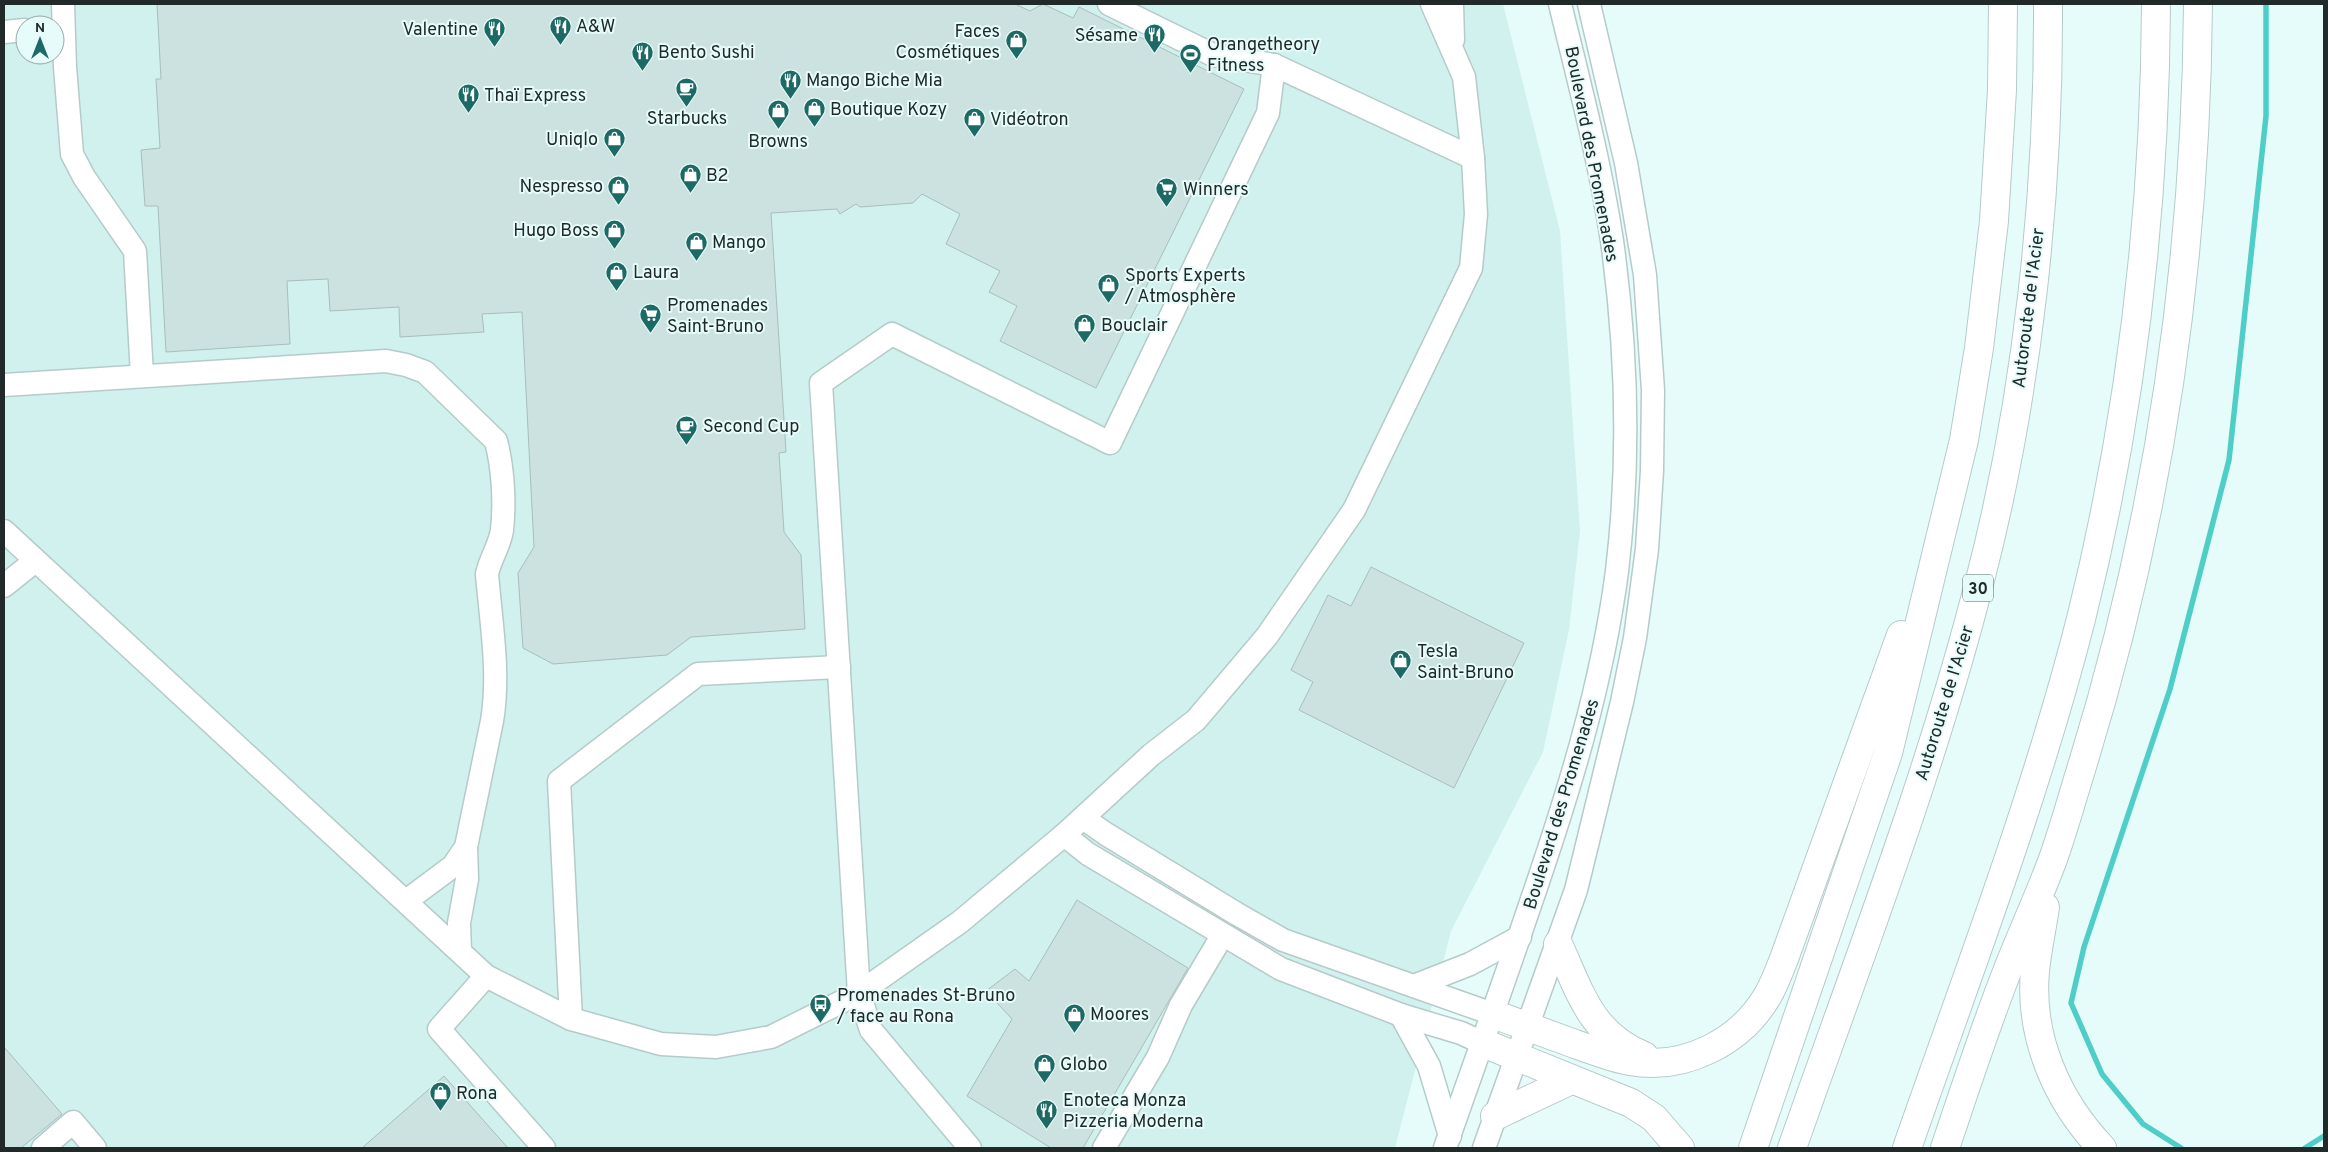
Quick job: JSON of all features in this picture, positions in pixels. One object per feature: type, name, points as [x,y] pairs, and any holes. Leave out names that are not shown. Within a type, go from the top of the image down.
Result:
[{"type":"highway","points":[[1753,1148],[1888,753],[1955,477],[1973,391],[1992,247],[2000,138],[2003,4]]},
{"type":"highway","name":"Autoroute de l'Acier","points":[[1792,1148],[1936,737],[1987,554],[2021,376],[2036,256],[2046,118],[2048,4]]},
{"type":"highway","points":[[1907,1148],[2041,759],[2068,667],[2098,544],[2124,409],[2145,241],[2154,121],[2156,4]]},
{"type":"highway","points":[[1945,1148],[1990,1018],[2053,858],[2117,644],[2133,577],[2159,451],[2178,327],[2186,249],[2196,106],[2198,4]]},
{"type":"highway","points":[[1493,1014],[1620,1059],[1643,1063],[1667,1062],[1699,1054],[1731,1036],[1754,1015],[1771,990],[1806,900],[1864,742],[1955,477]]},
{"type":"highway","points":[[2053,858],[2035,971],[2039,1029],[2057,1088],[2080,1123],[2102,1148]]},
{"type":"highway","points":[[1558,944],[1582,999],[1603,1028],[1634,1050],[1667,1062]]},
{"type":"highway","points":[[1482,1042],[1570,1080],[1620,1098],[1642,1110],[1662,1126],[1680,1148]]},
{"type":"highway","points":[[1495,1116],[1570,1080]]},
{"type":"street","points":[[1109,4],[1213,55],[1274,65],[1473,158]]},
{"type":"street","points":[[5,534],[36,560],[406,900],[486,976],[571,1019],[661,1044],[716,1047],[771,1037],[859,993],[983,904],[1064,835],[1151,755],[1196,720],[1267,636],[1354,510],[1471,268],[1476,214],[1473,158],[1464,77],[1432,4]]},
{"type":"street","points":[[1452,4],[1454,56]]},
{"type":"street","name":"Boulevard des Promenades","points":[[1447,1142],[1520,937],[1573,776],[1598,681],[1617,568],[1624,473],[1622,355],[1612,248],[1596,155],[1560,4]]},
{"type":"street","name":"Boulevard des Promenades","points":[[1484,1148],[1558,944],[1580,874],[1622,702],[1644,577],[1652,471],[1651,348],[1643,257],[1622,143],[1589,4]]},
{"type":"street","points":[[63,65],[72,154],[84,177],[135,251],[142,375]]},
{"type":"street","points":[[970,1148],[871,1030],[859,993],[821,383],[892,334],[1110,443],[1268,113],[1274,65]]},
{"type":"street","points":[[4,385],[386,361],[400,363],[424,372],[496,441],[500,456],[502,532],[487,574],[495,668],[495,702],[466,847],[467,879],[459,923],[460,951]]},
{"type":"street","points":[[4,586],[36,560]]},
{"type":"street","points":[[571,1019],[559,781],[698,674],[838,667]]},
{"type":"street","points":[[1083,818],[1106,834],[1272,934],[1493,1014]]},
{"type":"street","points":[[1064,835],[1088,854],[1222,936],[1291,974],[1401,1015],[1461,1033],[1482,1042]]},
{"type":"street","points":[[406,900],[453,866],[466,847]]},
{"type":"street","points":[[1104,1148],[1158,1057],[1181,1005],[1222,936]]},
{"type":"street","points":[[1414,986],[1470,964],[1520,937]]},
{"type":"street","points":[[486,976],[439,1029],[544,1148]]},
{"type":"street","points":[[1401,1015],[1429,1066],[1447,1142]]},
{"type":"street","points":[[43,1148],[73,1122],[95,1148]]},
{"type":"shaded area","points":[[4,4],[1503,4],[1560,231],[1580,531],[1569,630],[1543,752],[1451,931],[1395,1148],[4,1148]]},
{"type":"building","name":"Promenades Saint-Bruno","points":[[157,4],[1015,4],[1030,11],[1043,4],[1073,18],[1079,7],[1244,89],[1096,388],[1000,341],[1017,306],[989,292],[1000,271],[946,244],[960,214],[922,194],[913,203],[860,207],[856,204],[840,214],[837,209],[771,213],[786,452],[779,453],[784,532],[801,555],[805,629],[691,637],[667,655],[553,664],[523,648],[518,573],[534,547],[522,312],[482,314],[484,332],[400,337],[399,307],[330,311],[328,279],[287,281],[290,344],[166,352],[158,206],[145,206],[141,150],[160,148],[156,79],[161,79]]},
{"type":"building","points":[[1371,567],[1524,643],[1454,788],[1299,710],[1313,682],[1291,670],[1328,595],[1351,606]]},
{"type":"building","points":[[1077,900],[1188,968],[1083,1148],[1051,1148],[967,1096],[1012,1019],[986,991],[1015,969],[1029,981]]},
{"type":"building","points":[[4,1047],[62,1114],[21,1148],[4,1148]]},
{"type":"building","name":"Rona","points":[[444,1076],[508,1148],[362,1148]]},
{"type":"waterway","points":[[2181,1148],[2143,1124],[2102,1074],[2071,1003],[2084,947],[2170,689],[2229,460],[2266,116],[2266,4]]},
{"type":"waterway","points":[[2305,1148],[2324,1136]]},
{"type":"place","name":"A&W","points":[[560,45]]},
{"type":"place","name":"Valentine","points":[[494,48]]},
{"type":"place","name":"Sésame","points":[[1154,54]]},
{"type":"place","name":"Faces Cosmétiques","points":[[1016,60]]},
{"type":"place","name":"Bento Sushi","points":[[642,71]]},
{"type":"place","name":"Orangetheory Fitness","points":[[1191,73]]},
{"type":"place","name":"Mango Biche Mia","points":[[790,99]]},
{"type":"place","name":"Starbucks","points":[[687,107]]},
{"type":"place","name":"Thaï Express","points":[[468,114]]},
{"type":"place","name":"Boutique Kozy","points":[[814,128]]},
{"type":"place","name":"Browns","points":[[778,130]]},
{"type":"place","name":"Vidéotron","points":[[974,138]]},
{"type":"place","name":"Uniqlo","points":[[614,158]]},
{"type":"place","name":"B2","points":[[690,194]]},
{"type":"place","name":"Nespresso","points":[[619,205]]},
{"type":"place","name":"Winners","points":[[1167,208]]},
{"type":"place","name":"Hugo Boss","points":[[615,249]]},
{"type":"place","name":"Mango","points":[[696,261]]},
{"type":"place","name":"Laura","points":[[617,291]]},
{"type":"place","name":"Sports Experts / Atmosphère","points":[[1109,304]]},
{"type":"place","name":"Promenades Saint-Bruno","points":[[651,334]]},
{"type":"place","name":"Bouclair","points":[[1085,344]]},
{"type":"place","name":"Second Cup","points":[[687,445]]},
{"type":"place","name":"Tesla Saint-Bruno","points":[[1401,680]]},
{"type":"place","name":"Promenades St-Bruno / face au Rona","points":[[821,1024]]},
{"type":"place","name":"Moores","points":[[1074,1033]]},
{"type":"place","name":"Globo","points":[[1044,1083]]},
{"type":"place","name":"Rona","points":[[440,1112]]},
{"type":"place","name":"Enoteca Monza Pizzeria Moderna","points":[[1047,1129]]}]
